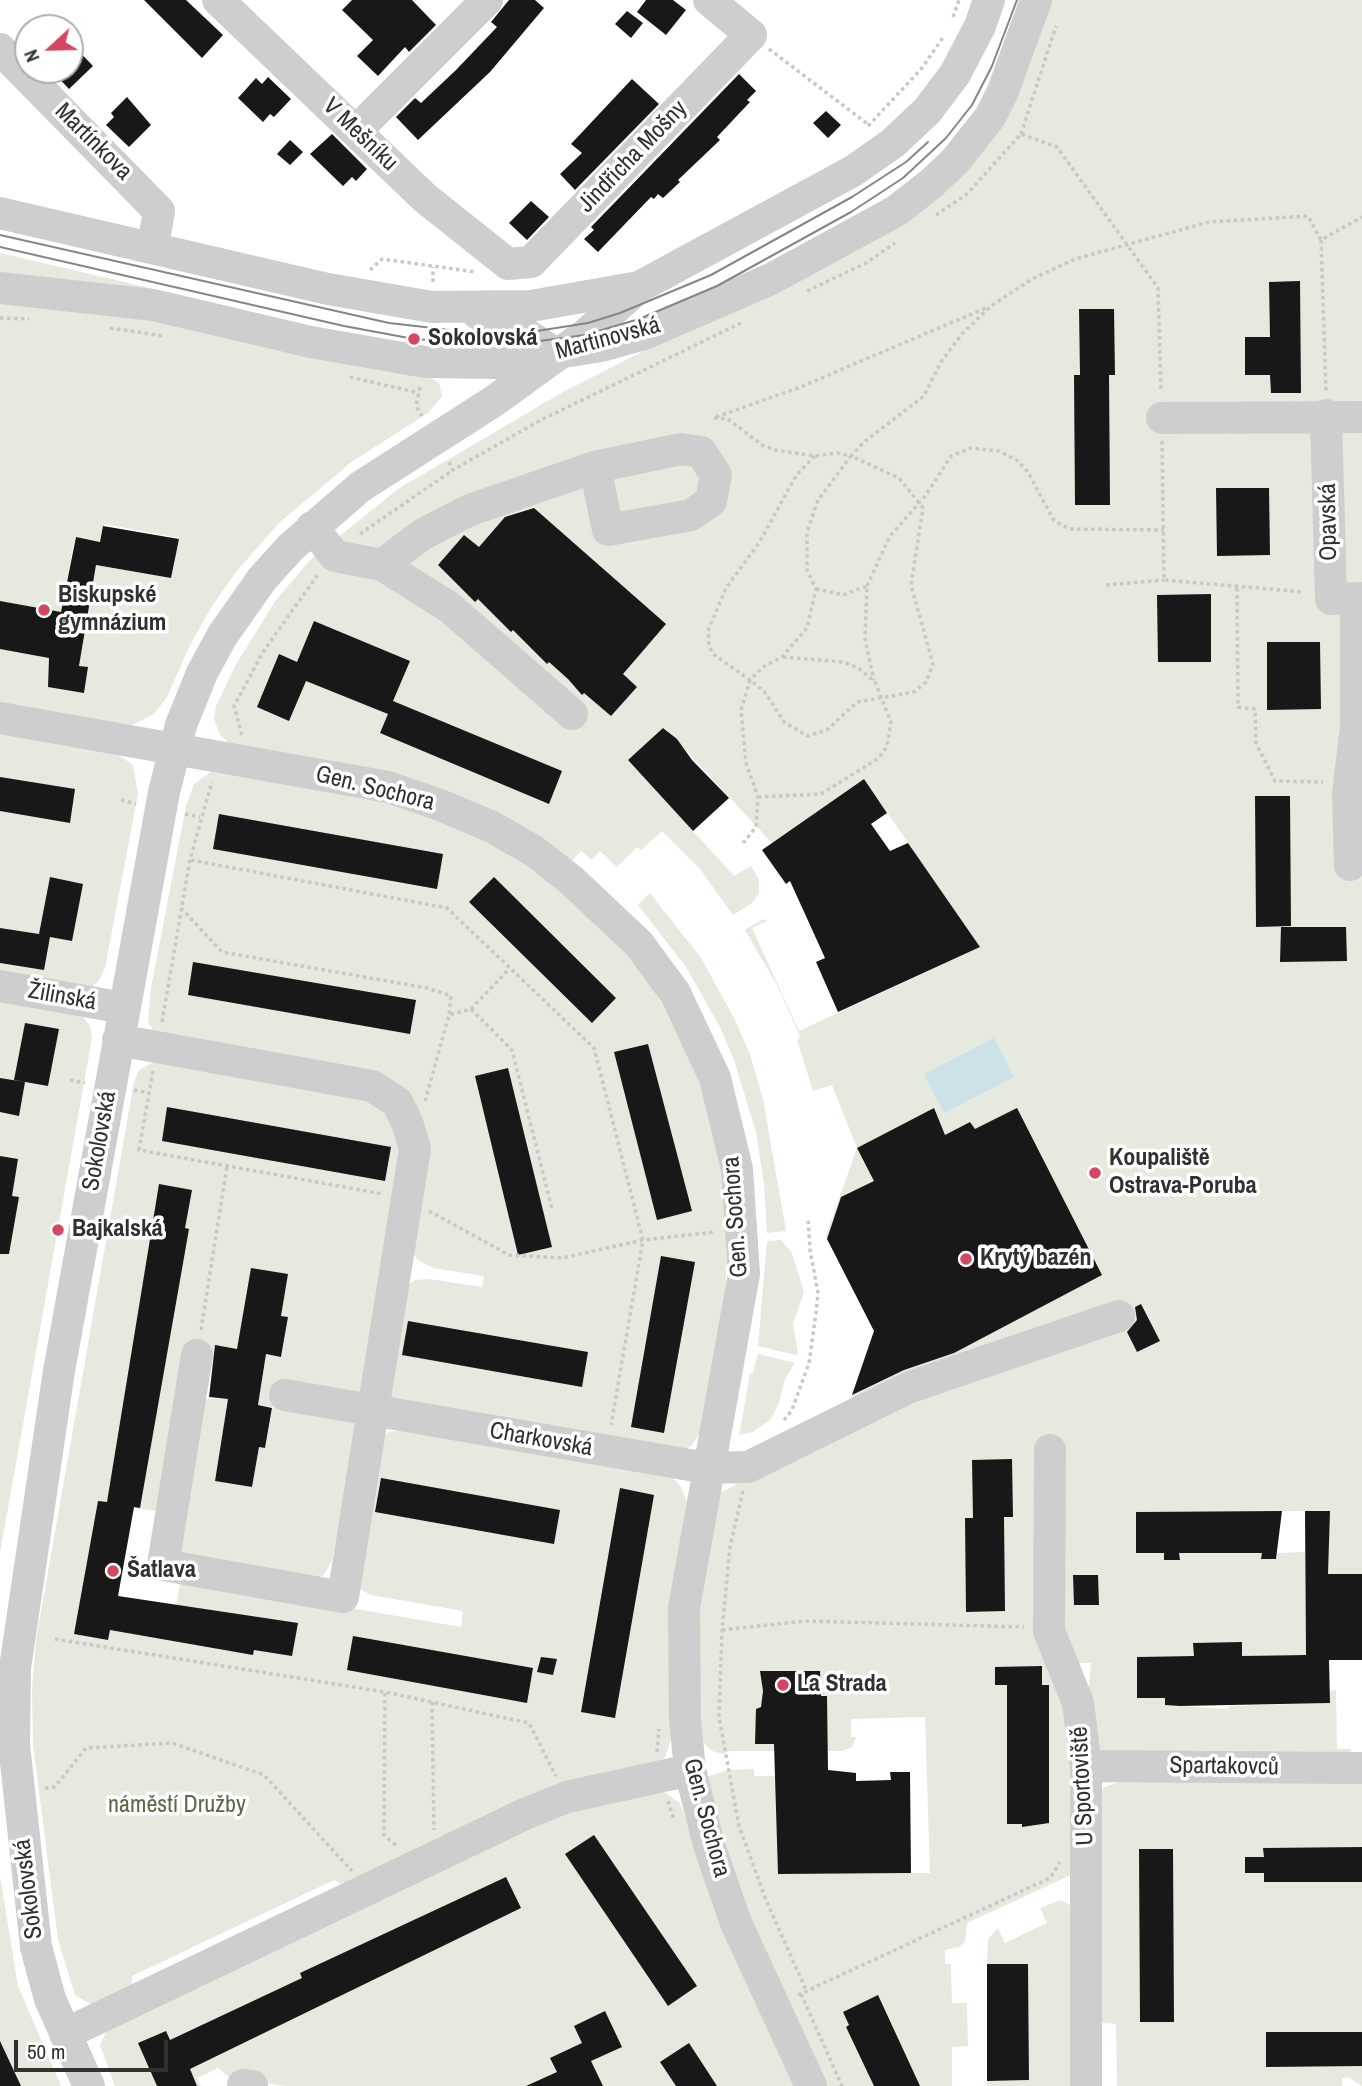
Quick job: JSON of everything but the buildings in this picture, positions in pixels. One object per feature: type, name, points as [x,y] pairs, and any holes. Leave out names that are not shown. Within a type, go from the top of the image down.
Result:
[{"type":"street","name":"V Mešníku","points":[[218,0],[425,198],[508,264]]},
{"type":"street","points":[[356,131],[486,0]]},
{"type":"street","points":[[709,0],[751,35]]},
{"type":"street","name":"Martinovská","points":[[0,213],[153,246],[328,289],[438,292],[531,306],[639,287],[853,171],[881,134],[927,111],[955,74],[980,26],[989,0]]},
{"type":"street","name":"Martinovská","points":[[0,288],[153,305],[311,342],[425,362],[495,363],[558,355],[644,334],[706,309],[827,249],[914,198],[956,160],[990,117],[1048,7]]},
{"type":"street","name":"Jindřicha Mošny","points":[[508,264],[531,262],[751,35]]},
{"type":"street","name":"Martínkova","points":[[0,49],[159,211],[153,246]]},
{"type":"street","name":"Sokolovská","points":[[89,2086],[44,1982],[33,1926],[7,1667],[118,1040],[174,747],[189,703],[222,636],[271,569],[312,527],[360,487],[494,401],[558,355],[639,287]]},
{"type":"street","points":[[438,292],[523,332],[558,355]]},
{"type":"street","points":[[1162,418],[1326,415],[1362,417]]},
{"type":"street","name":"Opavská","points":[[1326,415],[1337,596],[1356,727],[1348,794],[1349,865]]},
{"type":"street","points":[[382,565],[423,534],[470,510],[595,467]]},
{"type":"street","points":[[312,527],[335,556],[382,565],[449,607],[572,714]]},
{"type":"street","name":"Gen. Sochora","points":[[0,718],[174,747],[229,771],[388,788],[440,805],[492,827],[534,851],[599,903],[639,944],[675,993],[715,1078],[737,1169],[744,1274],[707,1468],[684,1608],[685,1719],[690,1770],[709,1846],[736,1923],[811,2086]]},
{"type":"street","name":"Žilinská","points":[[0,986],[124,1007]]},
{"type":"street","points":[[118,1040],[372,1086],[397,1102],[407,1122],[415,1149],[343,1597],[163,1565],[197,1355]]},
{"type":"street","points":[[748,1467],[909,1387],[1119,1315]]},
{"type":"street","name":"Charkovská","points":[[285,1395],[707,1468],[748,1467]]},
{"type":"street","name":"U Sportoviště","points":[[1050,1450],[1049,1628],[1078,1703],[1086,1766],[1086,2086]]},
{"type":"street","name":"Spartakovců","points":[[1086,1766],[1362,1768]]},
{"type":"street","points":[[65,2034],[527,1813],[567,1797],[690,1770]]},
{"type":"street","points":[[243,2085],[252,2086]]},
{"type":"path","points":[[881,134],[950,27],[959,0]]},
{"type":"path","points":[[933,217],[967,194],[1021,134],[1048,7]]},
{"type":"path","points":[[751,35],[881,134]]},
{"type":"path","points":[[859,133],[881,134]]},
{"type":"path","points":[[1021,134],[1057,147],[1158,288],[1164,580]]},
{"type":"path","points":[[815,456],[797,474],[759,542],[726,588],[708,631],[709,646],[713,654],[764,691],[785,723],[808,736],[827,730],[858,702],[914,692],[926,682],[933,664],[911,585],[923,508],[908,487],[889,471],[837,453],[815,456],[762,445],[728,419],[714,418],[798,388],[991,306],[1032,279],[1075,259],[1209,222],[1308,216],[1321,240],[1326,415]]},
{"type":"path","points":[[1321,240],[1362,217]]},
{"type":"path","points":[[804,292],[866,263],[900,240]]},
{"type":"path","points":[[382,274],[369,272],[382,259],[488,274],[508,264]]},
{"type":"path","points":[[433,267],[438,292]]},
{"type":"path","points":[[743,843],[756,827],[758,797],[746,763],[741,710],[750,680],[763,667],[782,657],[807,628],[816,589],[807,570],[807,532],[818,500],[864,442],[924,396],[941,362],[962,334],[991,306]]},
{"type":"path","points":[[0,318],[42,320]]},
{"type":"path","points":[[722,1231],[643,1240],[562,1258],[509,1255],[408,1198],[139,1150],[190,859],[210,782],[229,771],[242,735],[234,706],[263,652],[309,584],[353,540],[453,470],[539,421],[743,322]]},
{"type":"path","points":[[106,328],[169,337]]},
{"type":"path","points":[[425,362],[416,406],[453,470]]},
{"type":"path","points":[[340,375],[419,393]]},
{"type":"path","points":[[758,797],[821,794],[879,758],[887,746],[891,722],[875,682],[865,640],[867,586],[883,547],[920,501],[951,456],[965,449],[979,448],[999,451],[1018,461],[1028,472],[1053,519],[1063,526],[1164,530]]},
{"type":"path","points":[[1106,585],[1164,580],[1337,596]]},
{"type":"path","points":[[816,589],[843,595],[867,586]]},
{"type":"path","points":[[1237,588],[1238,707],[1255,709],[1256,743],[1275,782],[1330,782]]},
{"type":"path","points":[[1290,592],[1337,596]]},
{"type":"path","points":[[782,657],[843,662],[858,668],[875,682]]},
{"type":"path","points":[[190,859],[447,908],[594,1048],[643,1240],[606,1451]]},
{"type":"path","points":[[181,908],[222,952],[427,988],[451,996],[449,1015],[421,1114],[407,1122]]},
{"type":"path","points":[[449,1015],[471,1009],[509,968]]},
{"type":"path","points":[[471,1009],[512,1050],[552,1209]]},
{"type":"path","points":[[197,1355],[227,1166]]},
{"type":"path","points":[[780,1425],[792,1410],[809,1363],[816,1313],[818,1293],[810,1250],[808,1217]]},
{"type":"path","points":[[748,1467],[730,1547],[722,1630],[719,1717],[740,1826],[766,1900],[806,1990]]},
{"type":"path","points":[[722,1630],[805,1621],[1049,1628]]},
{"type":"path","points":[[55,1639],[386,1692],[528,1723],[557,1778]]},
{"type":"path","points":[[386,1692],[384,1835],[399,1849]]},
{"type":"path","points":[[432,1702],[434,1834]]},
{"type":"path","points":[[39,1789],[55,1787],[86,1748],[172,1742],[264,1775],[351,1870]]},
{"type":"path","points":[[842,2086],[801,1994],[1050,1878],[1072,1840],[1086,1834]]},
{"type":"green space","points":[[1046,0],[1362,0],[1362,1574],[1328,1574],[1329,1511],[1136,1512],[1136,1553],[1164,1553],[1164,1560],[1179,1560],[1179,1553],[1262,1553],[1262,1559],[1276,1559],[1277,1553],[1305,1552],[1306,1655],[1242,1656],[1241,1642],[1194,1656],[1137,1657],[1137,1698],[1165,1698],[1165,1705],[1228,1709],[1229,1706],[1330,1703],[1330,1691],[1336,1690],[1337,1749],[1351,1749],[1350,1753],[1098,1758],[1085,1728],[1091,1663],[1080,1663],[1071,1875],[967,1923],[965,1942],[959,1947],[945,1950],[945,1964],[951,1964],[952,2003],[967,2003],[968,2046],[952,2047],[952,2086],[819,2086],[742,1920],[699,1779],[728,1770],[754,1769],[754,1776],[776,1776],[778,1874],[930,1873],[925,1717],[851,1719],[851,1737],[856,1737],[852,1747],[843,1751],[730,1751],[723,1754],[712,1751],[692,1732],[690,1684],[711,1498],[776,1463],[848,1407],[874,1331],[826,1236],[857,1148],[832,1085],[813,1091],[797,1040],[800,1038],[798,1032],[778,987],[745,930],[763,919],[767,921],[752,928],[799,1031],[980,947],[864,779],[772,843],[664,727],[628,760],[734,876],[751,866],[759,880],[759,893],[752,903],[733,915],[700,869],[662,831],[641,850],[637,847],[617,867],[600,851],[592,860],[581,851],[568,865],[233,747],[220,735],[214,719],[216,706],[235,666],[276,600],[310,560],[398,489],[563,392],[919,211]]},
{"type":"green space","points":[[0,253],[240,309],[239,312],[0,277]]},
{"type":"green space","points":[[0,301],[111,312],[428,376],[439,383],[442,396],[428,413],[350,463],[279,523],[235,573],[211,608],[189,647],[167,697],[154,714],[130,726],[0,708],[0,647],[42,649],[84,693],[88,668],[79,666],[96,565],[171,578],[179,538],[104,524],[100,541],[75,537],[61,612],[0,601]]},
{"type":"green space","points":[[0,730],[110,749],[133,765],[138,794],[105,968],[98,982],[89,989],[0,980]]},
{"type":"green space","points":[[211,772],[420,808],[507,848],[605,928],[644,975],[661,1002],[703,1088],[724,1180],[727,1261],[725,1299],[701,1431],[692,1445],[678,1455],[388,1399],[402,1289],[415,1280],[429,1279],[482,1287],[484,1276],[433,1268],[418,1260],[409,1248],[399,1094],[154,1032],[148,1022],[151,988],[186,806],[194,784]]},
{"type":"green space","points":[[650,893],[701,958],[750,1054],[763,1099],[786,1231],[767,1233],[764,1184],[756,1132],[734,1060],[720,1027],[686,967],[638,905]]},
{"type":"green space","points":[[0,996],[83,1017],[90,1026],[92,1038],[0,1553]]},
{"type":"green space","name":"náměstí Družby","points":[[161,1058],[378,1099],[404,1133],[360,1408],[332,1560],[325,1573],[321,1577],[179,1561],[201,1399],[228,1399],[215,1481],[252,1487],[259,1447],[265,1448],[273,1407],[258,1405],[266,1354],[282,1356],[288,1317],[281,1316],[288,1274],[237,1349],[215,1346],[211,1369],[204,1367],[158,1511],[134,1508],[118,1596],[176,1606],[181,1579],[461,1627],[463,1611],[371,1595],[356,1587],[379,1439],[389,1432],[405,1430],[664,1475],[673,1478],[681,1487],[688,1505],[669,1638],[671,1740],[659,1765],[351,1889],[334,1880],[132,1976],[131,1995],[93,2006],[75,1995],[58,1940],[33,1745],[32,1689],[36,1640],[134,1082],[139,1070]]},
{"type":"green space","points":[[781,1240],[792,1253],[804,1292],[793,1324],[798,1353],[795,1355],[758,1346],[767,1241]]},
{"type":"green space","points":[[758,1354],[795,1363],[785,1379],[779,1403],[771,1419],[753,1432],[739,1435],[750,1374],[753,1373]]},
{"type":"green space","points":[[1362,1778],[1362,2086],[1348,2077],[1342,2078],[1342,2086],[1117,2086],[1116,2024],[1102,2023],[1095,1797],[1103,1788],[1123,1780]]},
{"type":"green space","points":[[660,1789],[680,1803],[722,1925],[795,2086],[286,2086],[230,2078],[218,2068],[197,2078],[201,2086],[115,2086],[100,2045],[110,2024],[557,1812]]},
{"type":"green space","points":[[0,1876],[18,1986],[61,2086],[0,2086]]},
{"type":"green space","points":[[1061,1900],[1071,1906],[1074,2086],[987,2086],[987,2081],[1029,2080],[1028,1965],[987,1964],[988,1939],[998,1928],[1005,1943],[1047,1923],[1040,1908]]},
{"type":"water","points":[[994,1038],[1014,1077],[944,1113],[924,1074]]},
{"type":"tram line","points":[[0,247],[344,326],[414,339],[509,345],[585,335],[639,319],[717,286],[851,212],[903,178],[946,138],[972,105],[992,66],[1017,0]]},
{"type":"tram line","points":[[0,235],[389,323],[477,333],[537,331],[588,323],[620,313],[711,275],[852,197],[906,162],[928,142]]},
{"type":"place","name":"Sokolovská","points":[[414,339]]},
{"type":"place","name":"Biskupské gymnázium","points":[[44,610]]},
{"type":"place","name":"Koupaliště Ostrava-Poruba","points":[[1095,1173]]},
{"type":"place","name":"Bajkalská","points":[[58,1230]]},
{"type":"place","name":"Krytý bazén","points":[[966,1259]]},
{"type":"place","name":"Šatlava","points":[[113,1571]]},
{"type":"place","name":"La Strada","points":[[783,1685]]}]
